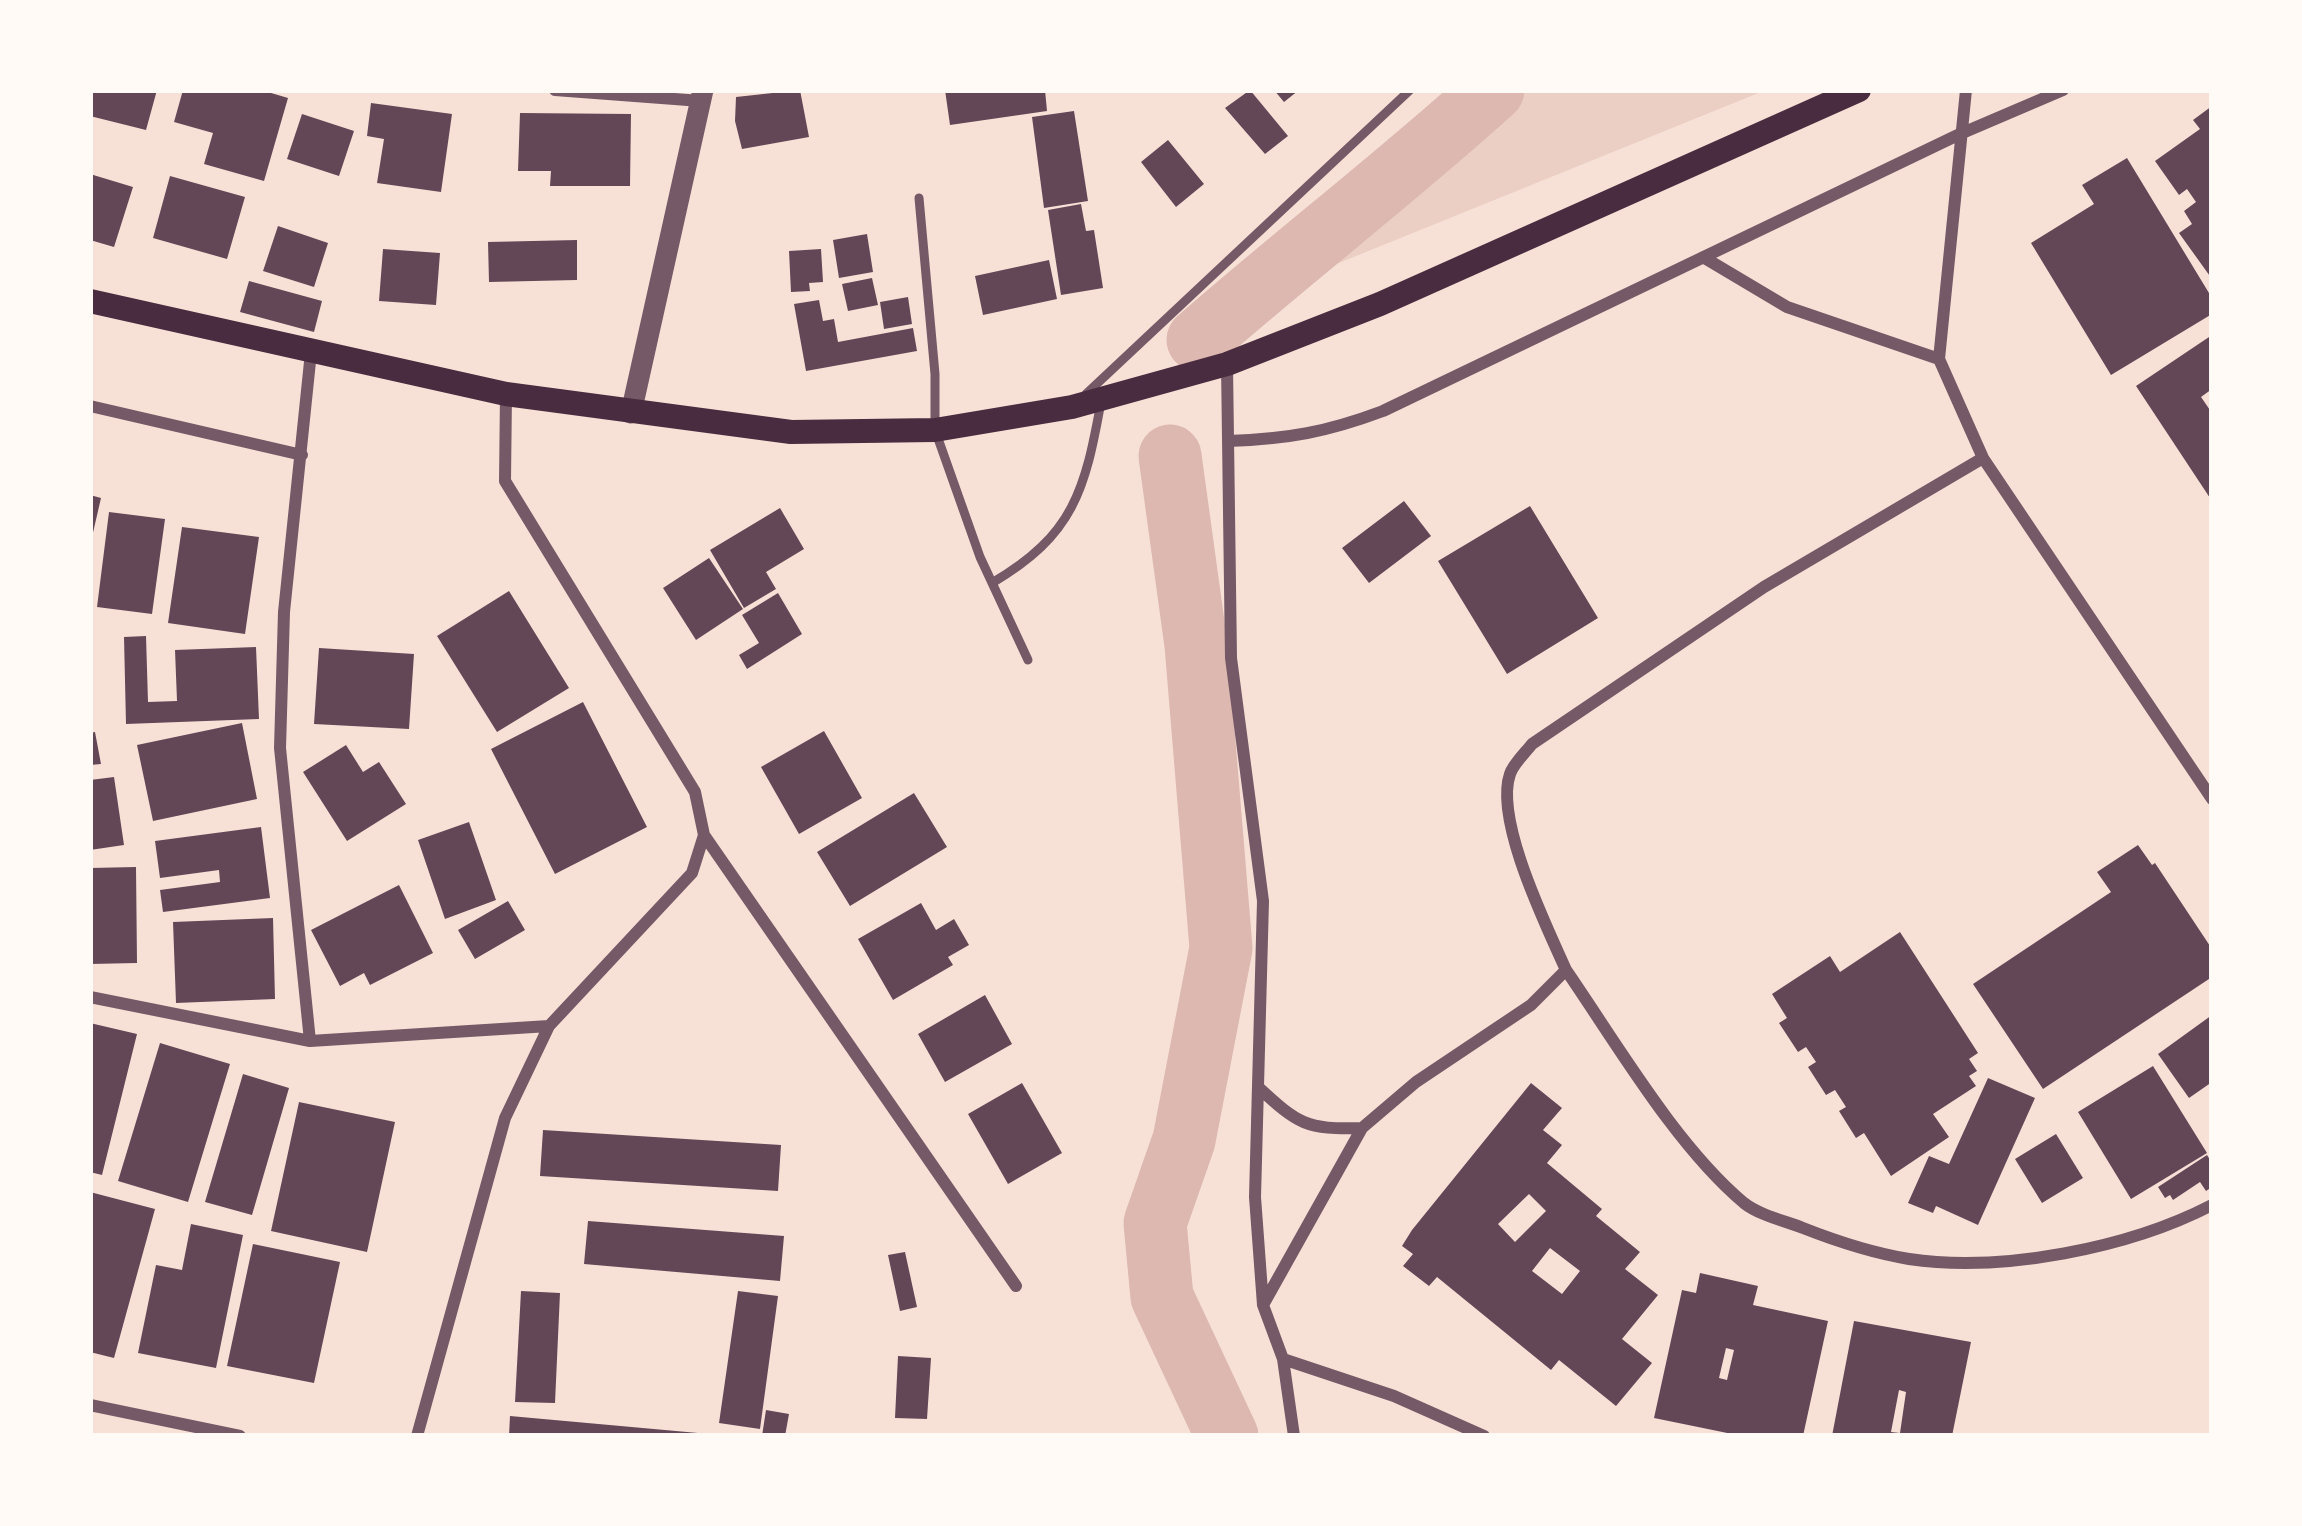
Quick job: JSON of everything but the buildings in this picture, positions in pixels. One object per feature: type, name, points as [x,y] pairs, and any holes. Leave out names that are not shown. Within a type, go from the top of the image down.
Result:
[{"type":"main road","points":[[90,301],[506,394],[791,432],[935,430],[1072,407],[1227,364],[1380,304],[1859,90]]},
{"type":"street","points":[[555,90],[702,96],[631,413]]},
{"type":"street","points":[[1966,90],[1939,359],[1984,458],[2212,799]]},
{"type":"street","points":[[1228,441],[1326,432],[1383,411],[1960,134],[2063,90]]},
{"type":"street","points":[[1703,257],[1786,307],[1939,359]]},
{"type":"street","points":[[310,1041],[280,748],[284,612],[311,352]]},
{"type":"street","points":[[1227,364],[1231,658],[1263,901],[1255,1197],[1263,1305],[1283,1359],[1294,1436]]},
{"type":"street","points":[[506,394],[505,481],[695,792],[704,835],[1016,1286]]},
{"type":"street","points":[[90,406],[302,455]]},
{"type":"street","points":[[1984,458],[1764,587],[1532,744],[1510,774],[1509,802],[1522,871],[1566,970],[1684,1138],[1747,1206],[1830,1238],[1910,1259],[2012,1262],[2127,1237],[2212,1204]]},
{"type":"street","points":[[417,1436],[505,1118],[549,1026],[692,873],[704,835]]},
{"type":"street","points":[[1263,1305],[1362,1129],[1416,1082],[1531,1005],[1566,970]]},
{"type":"street","points":[[90,997],[310,1041],[549,1026]]},
{"type":"street","points":[[1258,1087],[1293,1120],[1326,1129],[1362,1129]]},
{"type":"street","points":[[1283,1359],[1394,1396],[1484,1436]]},
{"type":"street","points":[[90,1405],[240,1436]]},
{"type":"lane","points":[[1072,407],[1410,90]]},
{"type":"lane","points":[[919,198],[935,374],[935,430],[992,583],[1028,660]]},
{"type":"lane","points":[[992,583],[1042,550],[1080,493],[1102,398]]},
{"type":"shaded area","points":[[1473,90],[1766,90],[1324,269],[1225,299],[1285,245]]},
{"type":"waterway","points":[[1198,340],[1493,90]]},
{"type":"waterway","points":[[1170,456],[1196,645],[1221,948],[1184,1140],[1155,1223],[1162,1297],[1227,1436]]}]
